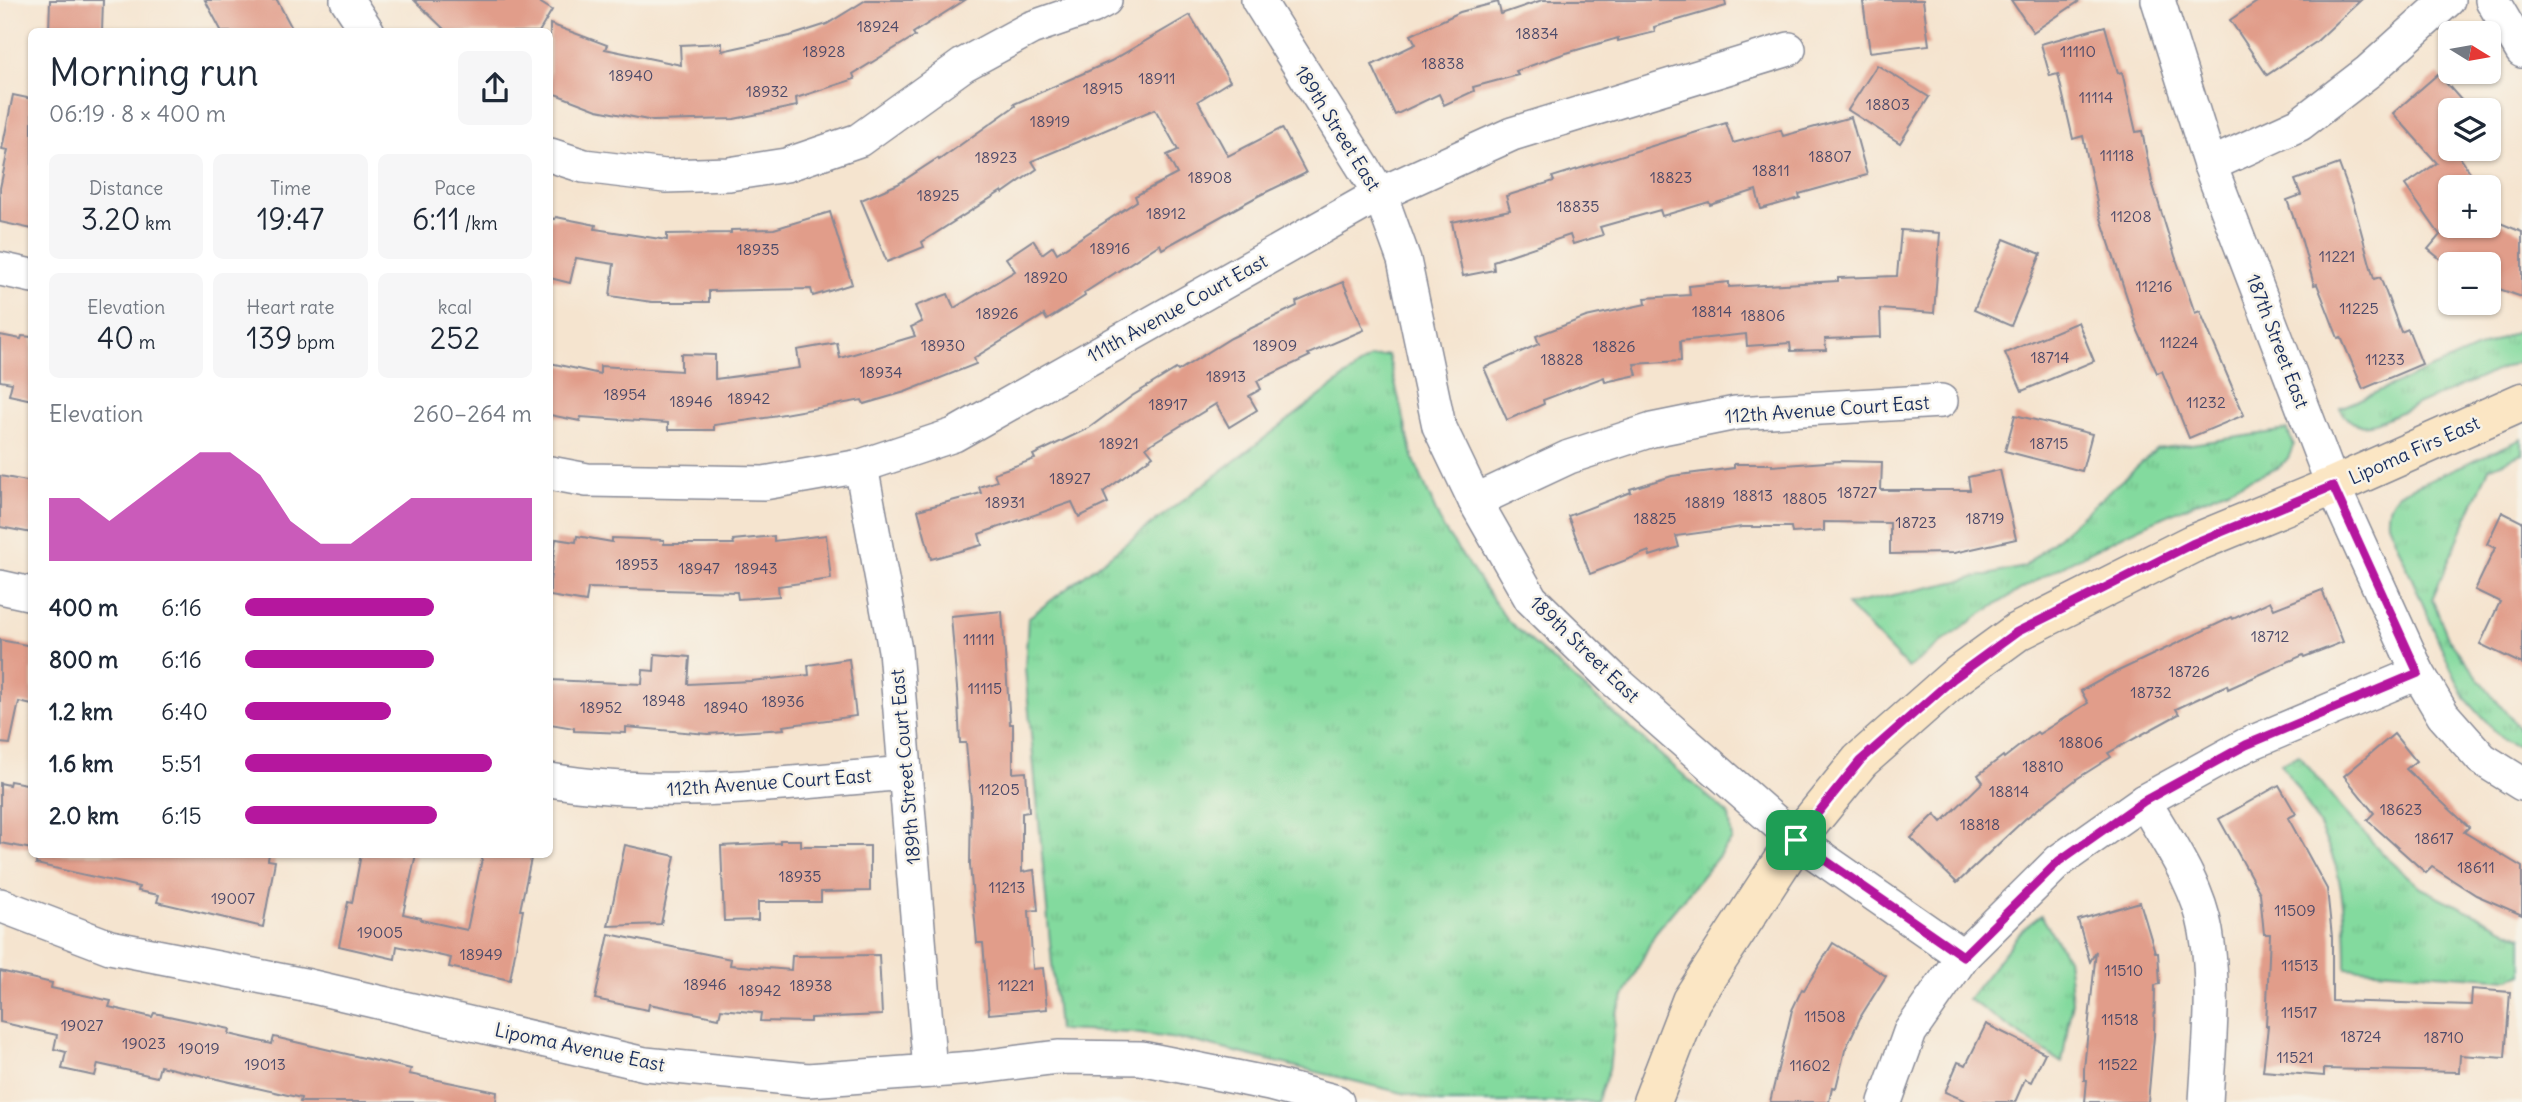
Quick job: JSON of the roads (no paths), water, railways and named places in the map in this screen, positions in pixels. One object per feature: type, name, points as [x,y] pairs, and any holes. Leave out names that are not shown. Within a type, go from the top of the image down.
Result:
[{"type":"street","points":[[347,0],[365,28]]},
{"type":"street","points":[[553,156],[584,166],[665,176],[729,174],[786,164],[859,140],[963,65],[1031,28],[1105,0]]},
{"type":"street","name":"189th Street East","points":[[1258,0],[1380,194],[1404,260],[1439,426],[1475,501],[1531,599],[1613,679],[1796,840],[1963,956]]},
{"type":"street","name":"187th Street East","points":[[2158,0],[2210,165],[2333,486],[2418,673],[2444,715],[2482,759],[2522,784]]},
{"type":"street","points":[[2210,165],[2300,124],[2370,71],[2448,0]]},
{"type":"street","points":[[2492,0],[2522,51]]},
{"type":"street","name":"111th Avenue Court East","points":[[553,474],[587,480],[764,483],[861,466],[954,435],[1380,194],[1512,134],[1789,49]]},
{"type":"street","points":[[0,268],[28,274]]},
{"type":"street","name":"112th Avenue Court East","points":[[1475,501],[1569,457],[1652,430],[1736,414],[1941,401]]},
{"type":"street","name":"Lipoma Firs East","points":[[1652,1102],[1691,1001],[1796,840],[1860,761],[1954,678],[2017,632],[2192,544],[2333,486],[2522,402]]},
{"type":"street","name":"189th Street Court East","points":[[861,466],[895,650],[930,1071]]},
{"type":"street","points":[[0,587],[28,593]]},
{"type":"street","points":[[1885,1102],[1910,1032],[1963,956],[2059,861],[2144,801],[2246,745],[2418,673]]},
{"type":"street","name":"112th Avenue Court East","points":[[553,781],[588,787],[700,790],[905,773]]},
{"type":"street","points":[[2144,801],[2189,880],[2206,929],[2211,982],[2206,1102]]},
{"type":"street","name":"Lipoma Avenue East","points":[[0,905],[110,947],[309,986],[645,1063],[808,1080],[930,1071],[1058,1057],[1141,1058],[1270,1084],[1337,1102]]}]
